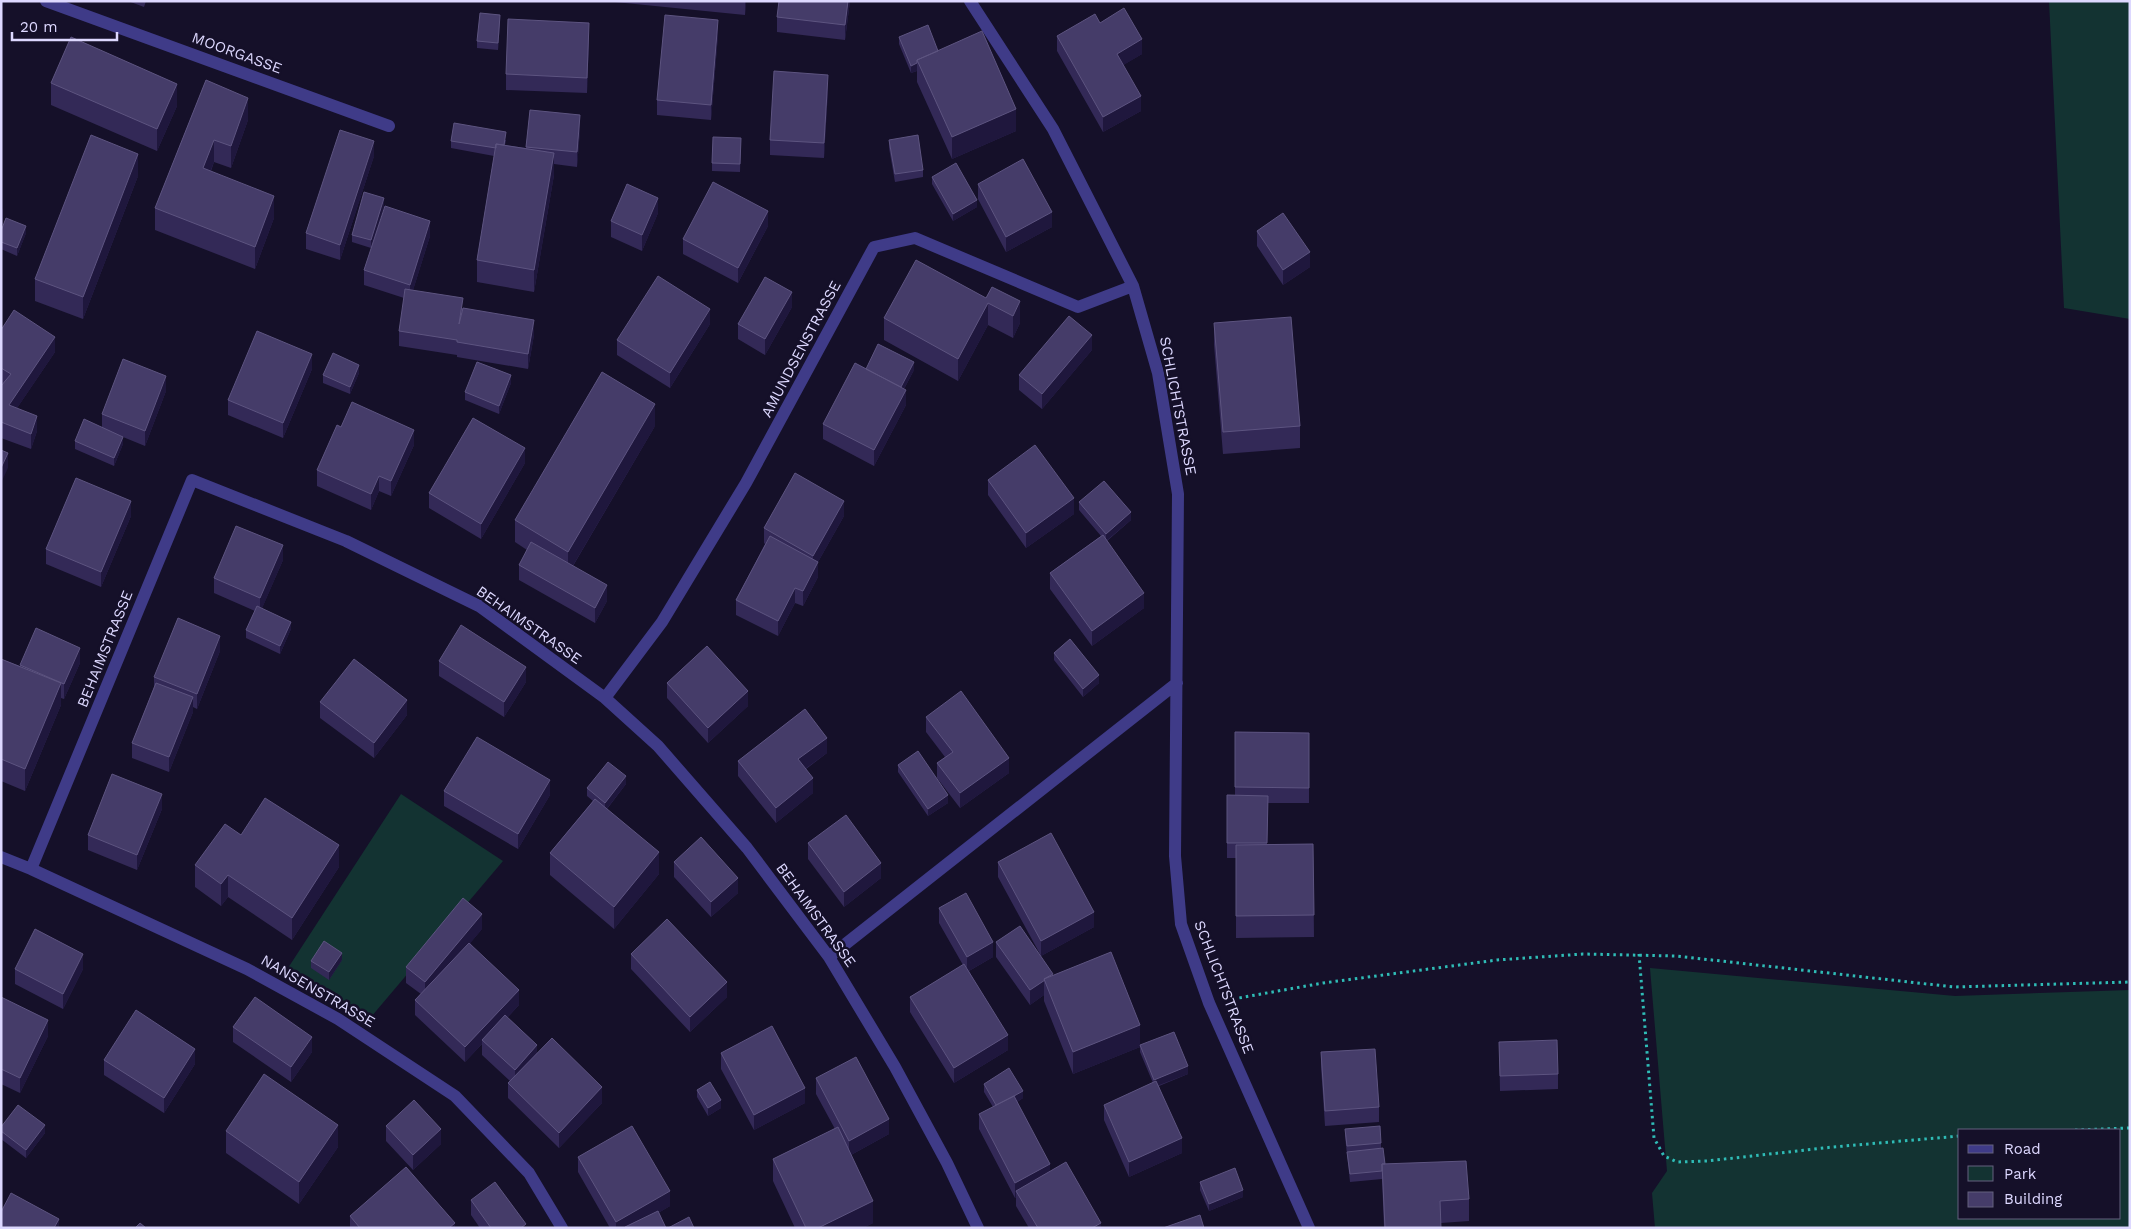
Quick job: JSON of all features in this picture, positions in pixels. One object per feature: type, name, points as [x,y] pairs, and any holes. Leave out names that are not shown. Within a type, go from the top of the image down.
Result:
[{"type":"street","name":"MOORGASSE","points":[[46,1],[389,126]]},
{"type":"street","name":"SCHLICHTSTRASSE","points":[[970,1],[1053,128],[1133,286],[1158,372],[1178,494],[1175,856],[1181,924],[1209,1003],[1309,1228]]},
{"type":"street","name":"AMUNDSENSTRASSE","points":[[605,698],[662,622],[746,483],[874,247],[915,238],[1078,307],[1133,286]]},
{"type":"street","name":"BEHAIMSTRASSE","points":[[32,869],[192,480],[346,541],[479,606],[605,698],[658,746],[747,848],[828,957],[895,1067],[948,1163],[978,1228]]},
{"type":"street","points":[[828,957],[1177,682]]},
{"type":"street","name":"NANSENSTRASSE","points":[[1,857],[32,869],[247,968],[338,1020],[455,1096],[529,1173],[562,1228]]},
{"type":"path","points":[[1209,1003],[1323,983],[1497,960],[1583,954],[1676,956],[1954,987],[2130,982]]},
{"type":"path","points":[[1639,954],[1654,1138],[1664,1156],[1678,1162],[1707,1161],[1833,1146],[1958,1136]]},
{"type":"path","points":[[2102,1129],[2130,1128]]},
{"type":"green space","points":[[2049,1],[2130,1],[2130,319],[2064,308]]},
{"type":"green space","points":[[401,794],[503,861],[371,1017],[288,968]]},
{"type":"green space","points":[[1650,968],[1955,996],[2130,990],[2130,1228],[1655,1228],[1652,1193],[1667,1171]]},
{"type":"building","points":[[779,1],[848,1],[845,25],[777,17]]},
{"type":"building","points":[[1124,8],[1142,39],[1117,54],[1141,96],[1103,117],[1057,36],[1095,14],[1100,23]]},
{"type":"building","points":[[480,13],[500,15],[498,43],[477,41]]},
{"type":"building","points":[[665,15],[718,20],[711,105],[657,100]]},
{"type":"building","points":[[508,19],[589,23],[587,78],[506,74]]},
{"type":"building","points":[[928,25],[938,51],[917,60],[917,63],[911,66],[899,37]]},
{"type":"building","points":[[982,31],[1016,109],[952,137],[917,60]]},
{"type":"building","points":[[71,37],[177,84],[157,129],[51,83]]},
{"type":"building","points":[[774,71],[828,75],[824,143],[770,140]]},
{"type":"building","points":[[206,80],[248,98],[231,146],[214,140],[203,168],[274,196],[255,247],[155,208]]},
{"type":"building","points":[[530,110],[580,115],[577,152],[526,147]]},
{"type":"building","points":[[454,123],[506,132],[504,145],[496,144],[496,148],[451,141]]},
{"type":"building","points":[[340,130],[374,141],[340,245],[306,233]]},
{"type":"building","points":[[91,135],[138,154],[83,297],[35,279]]},
{"type":"building","points":[[918,135],[923,170],[895,174],[889,140]]},
{"type":"building","points":[[713,137],[741,138],[740,164],[712,163]]},
{"type":"building","points":[[496,144],[554,153],[534,270],[477,260]]},
{"type":"building","points":[[1023,159],[1052,212],[1006,237],[978,184]]},
{"type":"building","points":[[956,163],[977,200],[953,214],[932,177]]},
{"type":"building","points":[[713,182],[768,211],[738,268],[683,239]]},
{"type":"building","points":[[627,184],[658,198],[642,235],[611,221]]},
{"type":"building","points":[[364,192],[384,198],[371,240],[352,235]]},
{"type":"building","points":[[385,206],[430,221],[410,285],[364,270]]},
{"type":"building","points":[[1283,213],[1310,252],[1283,270],[1257,231]]},
{"type":"building","points":[[6,218],[26,226],[17,248],[1,242],[1,231]]},
{"type":"building","points":[[916,260],[986,298],[992,287],[1020,301],[1013,316],[988,303],[958,359],[884,318]]},
{"type":"building","points":[[658,276],[710,309],[670,373],[617,340]]},
{"type":"building","points":[[765,277],[792,292],[765,339],[738,324]]},
{"type":"building","points":[[405,289],[463,298],[459,324],[463,308],[534,320],[528,354],[399,331]]},
{"type":"building","points":[[14,310],[55,337],[9,405],[37,416],[31,434],[1,422],[1,386],[11,374],[1,368],[1,330]]},
{"type":"building","points":[[1069,316],[1092,335],[1042,394],[1019,375]]},
{"type":"building","points":[[1291,317],[1300,426],[1223,432],[1214,323]]},
{"type":"building","points":[[257,331],[312,354],[283,423],[228,400]]},
{"type":"building","points":[[878,344],[914,362],[901,387],[866,369]]},
{"type":"building","points":[[333,353],[359,365],[350,387],[323,375]]},
{"type":"building","points":[[123,359],[166,376],[145,431],[102,414]]},
{"type":"building","points":[[477,362],[511,375],[499,406],[465,392]]},
{"type":"building","points":[[855,363],[906,390],[874,450],[823,424]]},
{"type":"building","points":[[602,372],[655,404],[568,552],[515,520]]},
{"type":"building","points":[[352,402],[414,430],[391,481],[379,476],[371,494],[317,470],[337,425],[341,427]]},
{"type":"building","points":[[473,418],[525,448],[481,524],[429,493]]},
{"type":"building","points":[[84,419],[123,437],[114,458],[75,441]]},
{"type":"building","points":[[1035,445],[1074,498],[1026,533],[988,480]]},
{"type":"building","points":[[1,450],[8,453],[1,468]]},
{"type":"building","points":[[795,473],[844,501],[813,556],[764,528]]},
{"type":"building","points":[[76,478],[131,501],[101,572],[46,549]]},
{"type":"building","points":[[1104,481],[1131,512],[1106,534],[1079,502]]},
{"type":"building","points":[[236,526],[283,545],[260,598],[214,578]]},
{"type":"building","points":[[1103,535],[1144,593],[1092,631],[1050,573]]},
{"type":"building","points":[[770,536],[818,562],[803,591],[795,588],[778,621],[736,600]]},
{"type":"building","points":[[531,542],[607,585],[595,608],[519,565]]},
{"type":"building","points":[[257,606],[291,622],[280,646],[246,630]]},
{"type":"building","points":[[178,618],[220,636],[197,694],[154,677]]},
{"type":"building","points":[[461,625],[526,667],[504,702],[439,661]]},
{"type":"building","points":[[36,628],[80,648],[64,684],[20,665]]},
{"type":"building","points":[[1070,639],[1099,675],[1083,689],[1054,653]]},
{"type":"building","points":[[707,646],[748,691],[708,728],[667,683]]},
{"type":"building","points":[[1,659],[61,683],[25,769],[1,759]]},
{"type":"building","points":[[354,659],[407,700],[374,743],[320,702]]},
{"type":"building","points":[[156,683],[193,697],[169,757],[132,743]]},
{"type":"building","points":[[961,691],[1009,758],[960,793],[937,763],[953,752],[926,717]]},
{"type":"building","points":[[805,709],[827,738],[798,759],[813,778],[776,808],[738,761]]},
{"type":"building","points":[[1235,732],[1309,733],[1309,788],[1235,787]]},
{"type":"building","points":[[477,737],[550,780],[518,834],[444,791]]},
{"type":"building","points":[[918,751],[948,795],[928,809],[898,765]]},
{"type":"building","points":[[608,762],[626,776],[605,803],[587,788]]},
{"type":"building","points":[[112,774],[162,794],[137,855],[88,835]]},
{"type":"building","points":[[1227,795],[1268,796],[1267,843],[1227,843]]},
{"type":"building","points":[[265,798],[339,845],[292,918],[228,875],[221,884],[195,865],[225,824],[241,835]]},
{"type":"building","points":[[595,799],[659,852],[614,907],[550,853]]},
{"type":"building","points":[[846,815],[881,863],[844,892],[808,843]]},
{"type":"building","points":[[1051,833],[1094,912],[1041,941],[998,862]]},
{"type":"building","points":[[701,837],[738,878],[711,902],[674,862]]},
{"type":"building","points":[[1313,844],[1314,915],[1236,916],[1236,845]]},
{"type":"building","points":[[966,893],[993,942],[967,957],[939,908]]},
{"type":"building","points":[[463,898],[482,914],[425,982],[406,967]]},
{"type":"building","points":[[667,919],[727,982],[690,1017],[631,954]]},
{"type":"building","points":[[1020,926],[1053,974],[1030,990],[996,942]]},
{"type":"building","points":[[35,929],[83,954],[63,994],[15,969]]},
{"type":"building","points":[[324,941],[342,953],[329,972],[311,961]]},
{"type":"building","points":[[469,943],[519,990],[465,1047],[415,1000]]},
{"type":"building","points":[[1111,952],[1140,1025],[1073,1052],[1044,979]]},
{"type":"building","points":[[964,964],[1008,1035],[954,1068],[910,997]]},
{"type":"building","points":[[1,997],[48,1020],[20,1078],[1,1069]]},
{"type":"building","points":[[255,997],[312,1037],[291,1067],[233,1027]]},
{"type":"building","points":[[136,1010],[195,1049],[164,1098],[104,1060]]},
{"type":"building","points":[[505,1015],[537,1045],[515,1070],[482,1040]]},
{"type":"building","points":[[772,1026],[805,1088],[754,1115],[721,1053]]},
{"type":"building","points":[[1174,1032],[1188,1066],[1154,1080],[1140,1045]]},
{"type":"building","points":[[552,1038],[602,1087],[559,1133],[508,1083]]},
{"type":"building","points":[[1557,1040],[1558,1074],[1500,1076],[1499,1042]]},
{"type":"building","points":[[1375,1049],[1379,1107],[1325,1111],[1321,1052]]},
{"type":"building","points":[[856,1057],[889,1119],[849,1141],[816,1078]]},
{"type":"building","points":[[1009,1068],[1023,1091],[996,1105],[984,1084]]},
{"type":"building","points":[[264,1074],[338,1125],[299,1182],[226,1131]]},
{"type":"building","points":[[1156,1081],[1182,1138],[1129,1162],[1104,1105]]},
{"type":"building","points":[[710,1082],[721,1100],[708,1108],[697,1090]]},
{"type":"building","points":[[1014,1096],[1050,1164],[1015,1183],[979,1114]]},
{"type":"building","points":[[414,1100],[441,1129],[413,1155],[386,1126]]},
{"type":"building","points":[[18,1105],[45,1125],[26,1150],[1,1131],[1,1127]]},
{"type":"building","points":[[632,1126],[670,1191],[616,1222],[578,1157]]},
{"type":"building","points":[[1380,1126],[1381,1143],[1347,1146],[1345,1129]]},
{"type":"building","points":[[838,1127],[873,1201],[818,1228],[806,1228],[773,1159]]},
{"type":"building","points":[[1383,1148],[1385,1164],[1382,1164],[1382,1171],[1350,1174],[1347,1152]]},
{"type":"building","points":[[1466,1161],[1469,1199],[1440,1201],[1441,1228],[1385,1228],[1382,1164]]},
{"type":"building","points":[[1066,1162],[1101,1223],[1092,1228],[1038,1228],[1016,1191]]},
{"type":"building","points":[[406,1167],[455,1223],[449,1228],[360,1228],[350,1216]]},
{"type":"building","points":[[1235,1168],[1243,1190],[1209,1204],[1200,1182]]},
{"type":"building","points":[[495,1182],[526,1224],[521,1228],[491,1228],[471,1200]]},
{"type":"building","points":[[11,1193],[59,1219],[54,1228],[1,1228],[1,1212]]},
{"type":"building","points":[[658,1211],[666,1228],[625,1228],[625,1227]]},
{"type":"building","points":[[1200,1215],[1204,1228],[1163,1228]]},
{"type":"building","points":[[689,1217],[694,1228],[668,1228]]},
{"type":"building","points":[[140,1223],[146,1228],[135,1228]]}]
